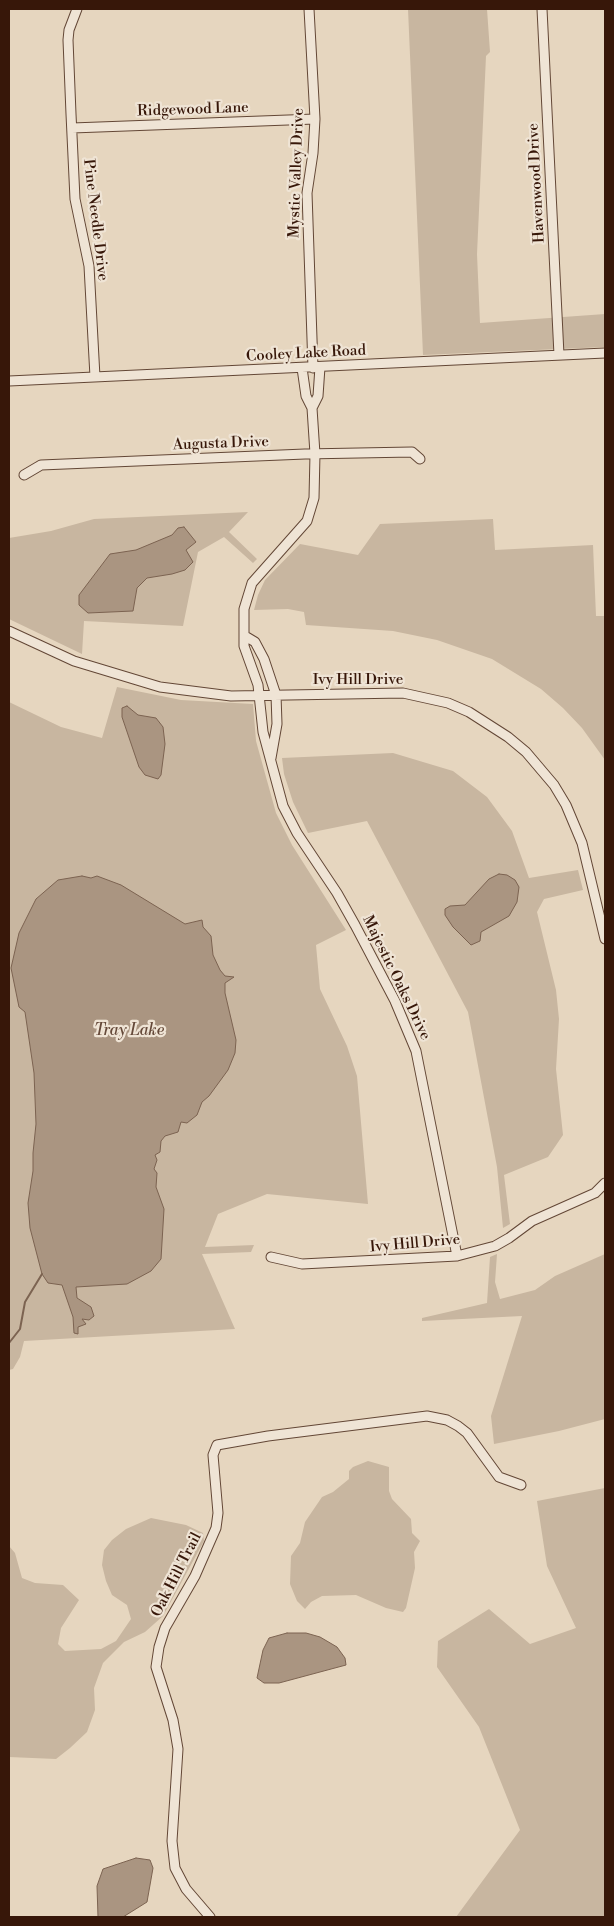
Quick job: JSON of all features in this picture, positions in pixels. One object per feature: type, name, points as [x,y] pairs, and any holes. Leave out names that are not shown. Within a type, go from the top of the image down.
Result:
[{"type":"street","name":"Pine Needle Drive","points":[[76,9],[69,30],[68,40],[75,199],[89,266],[95,377]]},
{"type":"street","name":"Mystic Valley Drive","points":[[309,9],[315,119],[313,154],[307,193],[316,368]]},
{"type":"street","name":"Havenwood Drive","points":[[542,9],[559,355]]},
{"type":"street","name":"Ridgewood Lane","points":[[72,128],[315,119]]},
{"type":"street","name":"Cooley Lake Road","points":[[9,380],[316,368],[605,353]]},
{"type":"street","name":"Majestic Oaks Drive","points":[[302,368],[306,396],[312,408],[315,454],[315,487],[311,510],[299,531],[252,583],[244,609],[244,646],[260,695],[263,732],[284,806],[297,833],[337,893],[355,925],[395,1000],[416,1051],[457,1256]]},
{"type":"street","name":"Majestic Oaks Drive","points":[[312,408],[318,396],[316,368]]},
{"type":"street","name":"Augusta Drive","points":[[24,475],[41,466],[315,454],[412,452],[420,459]]},
{"type":"street","name":"Ivy Hill Drive","points":[[9,631],[64,658],[135,682],[208,694],[276,695],[382,691],[419,695],[448,703],[469,712],[508,737],[540,768],[566,805],[582,843],[605,939]]},
{"type":"street","name":"Majestic Oaks Drive","points":[[245,636],[255,642],[264,659],[276,695],[277,724],[270,759]]},
{"type":"street","name":"Ivy Hill Drive","points":[[271,1257],[302,1264],[457,1256],[502,1242],[532,1222],[595,1193],[605,1183]]},
{"type":"street","name":"Oak Hill Trail","points":[[210,1917],[186,1889],[175,1868],[172,1836],[178,1749],[173,1720],[156,1667],[159,1647],[165,1628],[195,1576],[216,1528],[218,1513],[213,1455],[217,1445],[277,1435],[428,1416],[447,1420],[458,1426],[467,1434],[498,1477],[521,1485]]},
{"type":"shaded area","points":[[408,9],[487,9],[490,52],[486,56],[477,254],[480,323],[605,314],[605,347],[423,355]]},
{"type":"shaded area","points":[[248,512],[229,532],[257,559],[253,563],[224,537],[198,552],[183,626],[84,621],[82,654],[9,619],[9,538],[51,531],[94,519]]},
{"type":"shaded area","points":[[493,519],[495,550],[593,545],[596,616],[605,616],[605,760],[582,728],[563,708],[541,689],[492,659],[437,640],[393,631],[306,625],[304,612],[288,609],[254,610],[265,580],[300,544],[358,555],[380,524]]},
{"type":"shaded area","points":[[117,687],[181,700],[253,704],[256,741],[276,813],[292,845],[346,930],[316,945],[320,989],[347,1046],[357,1076],[368,1204],[267,1194],[218,1214],[205,1247],[254,1245],[251,1252],[202,1254],[235,1329],[24,1341],[20,1357],[13,1369],[9,1370],[9,702],[61,727],[102,738]]},
{"type":"shaded area","points":[[393,753],[453,771],[487,797],[512,831],[529,878],[578,870],[583,890],[544,899],[537,912],[556,990],[559,1019],[556,1069],[563,1135],[548,1157],[504,1175],[510,1224],[503,1228],[497,1167],[468,1012],[367,821],[308,833],[293,802],[284,774],[282,758]]},
{"type":"shaded area","points":[[497,1254],[495,1282],[500,1299],[535,1290],[555,1276],[605,1254],[605,1419],[559,1431],[494,1444],[491,1416],[522,1316],[422,1321],[422,1318],[487,1303],[490,1257]]},
{"type":"shaded area","points":[[368,1461],[389,1467],[389,1491],[392,1499],[411,1519],[412,1533],[420,1541],[414,1552],[415,1568],[406,1608],[403,1612],[386,1608],[356,1595],[322,1596],[311,1602],[305,1609],[297,1601],[290,1584],[291,1556],[300,1543],[305,1522],[322,1497],[333,1492],[349,1479],[349,1471],[353,1467]]},
{"type":"shaded area","points":[[605,1488],[605,1917],[456,1917],[520,1830],[479,1727],[437,1667],[438,1641],[489,1609],[530,1644],[576,1628],[547,1566],[537,1501]]},
{"type":"shaded area","points":[[151,1518],[186,1525],[203,1533],[204,1541],[163,1616],[145,1632],[124,1642],[103,1663],[94,1688],[95,1710],[87,1732],[70,1748],[56,1759],[9,1757],[9,1546],[15,1553],[22,1578],[35,1583],[63,1585],[79,1600],[61,1628],[58,1644],[65,1651],[101,1649],[116,1641],[131,1619],[127,1605],[112,1595],[106,1581],[102,1565],[104,1550],[112,1540],[126,1529]]},
{"type":"water","points":[[184,527],[196,542],[186,550],[193,562],[185,570],[147,578],[137,588],[133,611],[88,613],[79,605],[79,595],[110,554],[136,550],[172,535],[178,528]]},
{"type":"water","points":[[127,706],[138,715],[156,718],[163,727],[165,744],[161,775],[158,779],[145,775],[139,767],[122,717],[122,708]]},
{"type":"water","points":[[499,874],[507,875],[515,880],[519,887],[517,902],[509,916],[481,932],[480,941],[471,945],[453,927],[445,915],[445,909],[450,906],[465,905],[489,879]]},
{"type":"water","name":"Tray Lake","points":[[82,876],[91,878],[97,876],[121,885],[185,924],[202,920],[203,927],[211,936],[213,955],[220,970],[225,976],[234,977],[225,983],[225,993],[236,1040],[235,1053],[228,1070],[209,1096],[202,1102],[197,1115],[187,1123],[181,1122],[178,1132],[165,1136],[161,1141],[160,1152],[155,1155],[157,1160],[154,1169],[157,1173],[156,1187],[164,1209],[161,1259],[151,1271],[127,1284],[76,1287],[77,1298],[91,1307],[94,1316],[89,1320],[82,1319],[86,1324],[78,1327],[78,1334],[74,1333],[73,1317],[62,1285],[48,1283],[42,1274],[30,1228],[28,1203],[33,1171],[36,1124],[34,1073],[25,1012],[19,1007],[11,968],[19,933],[36,899],[58,880]]},
{"type":"water","points":[[287,1633],[306,1633],[320,1637],[337,1647],[345,1658],[346,1665],[279,1683],[264,1683],[257,1678],[263,1650],[269,1638]]},
{"type":"water","points":[[136,1858],[150,1860],[153,1868],[147,1902],[123,1917],[98,1917],[97,1886],[103,1869]]},
{"type":"waterway","points":[[9,1343],[20,1329],[25,1302],[42,1274]]}]
